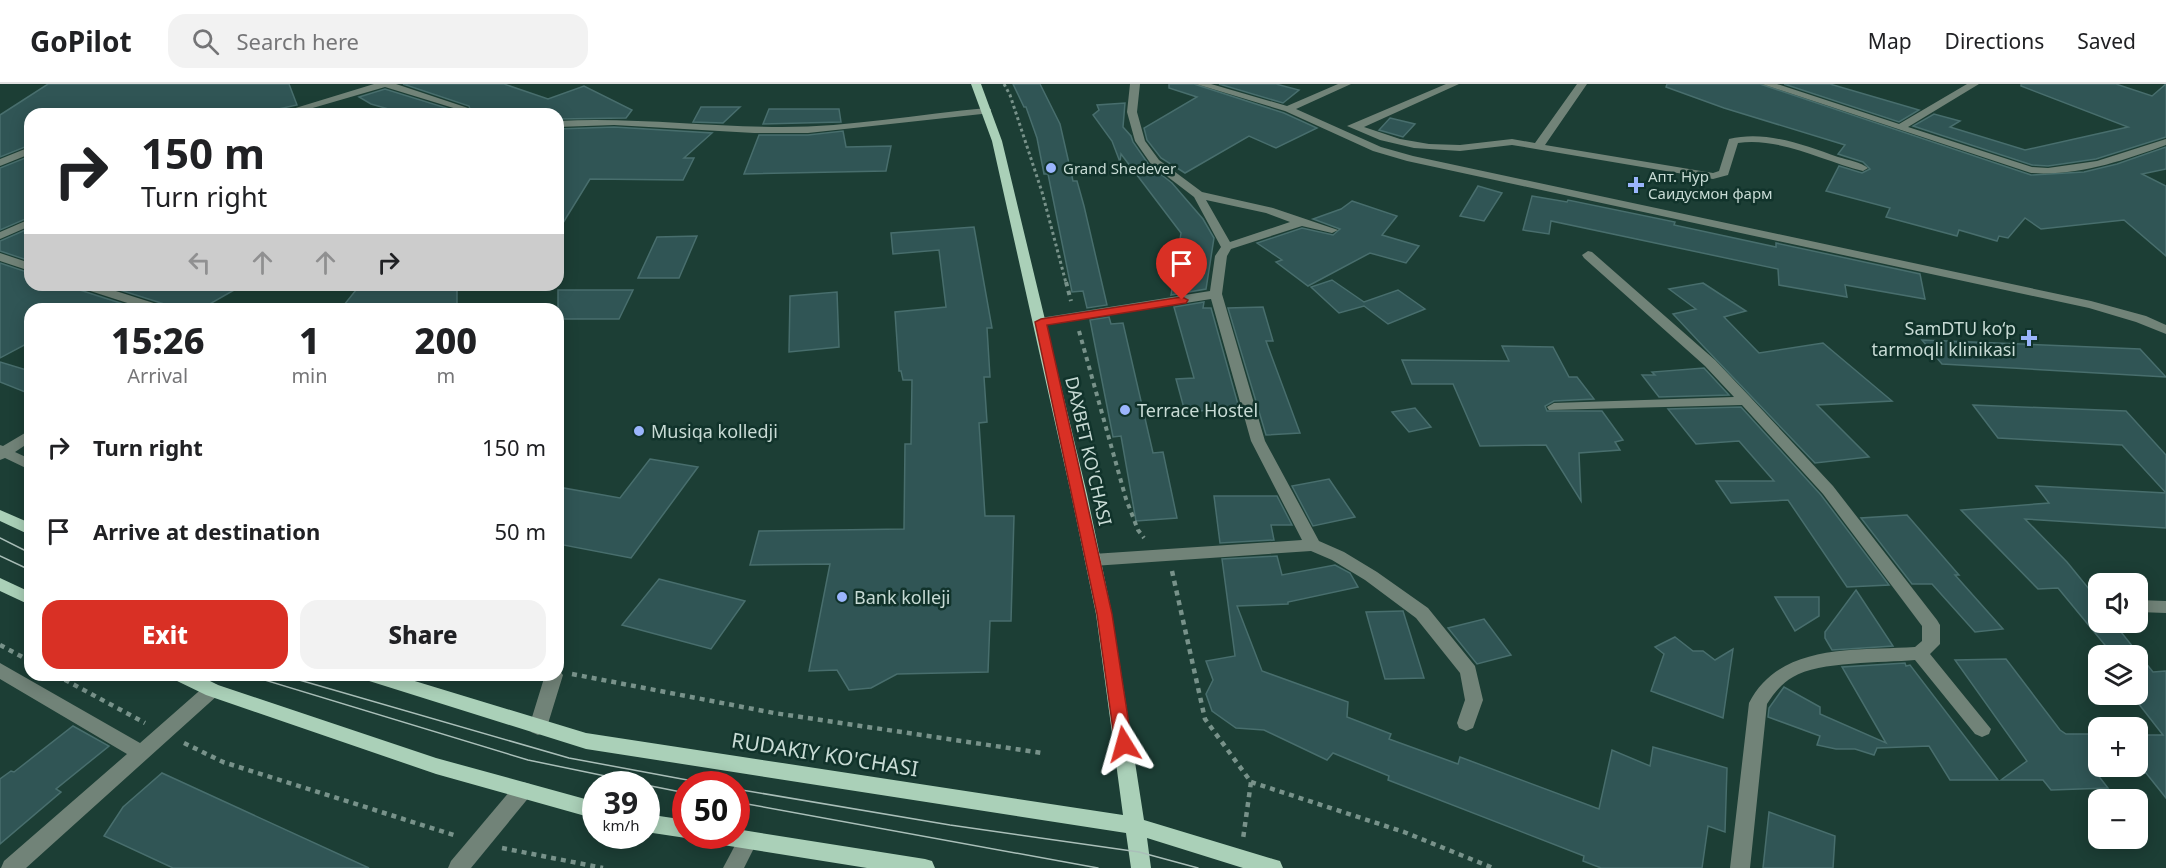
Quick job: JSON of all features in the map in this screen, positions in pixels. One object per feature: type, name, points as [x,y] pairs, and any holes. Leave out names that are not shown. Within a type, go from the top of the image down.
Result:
[{"type":"main road","name":"DAXBET KO'CHASI","points":[[976,84],[997,141],[1041,322],[1093,560],[1104,614],[1141,868]]},
{"type":"main road","points":[[0,515],[24,526]]},
{"type":"main road","points":[[0,584],[24,596]]},
{"type":"main road","points":[[194,681],[212,690],[436,766],[582,807]]},
{"type":"main road","name":"RUDAKIY KO'CHASI","points":[[391,681],[586,741],[1136,826],[1241,856],[1273,868]]},
{"type":"main road","points":[[750,840],[925,868]]},
{"type":"street","points":[[302,108],[385,84],[463,108]]},
{"type":"street","points":[[1135,84],[1132,112],[1140,141],[1155,162],[1198,195],[1227,247]]},
{"type":"street","points":[[1201,84],[1356,127],[1388,140],[1435,147],[1475,147],[1501,142],[1713,176],[1724,173],[1733,141],[1752,138],[1769,140],[1863,168]]},
{"type":"street","points":[[1288,109],[1346,84]]},
{"type":"street","points":[[1356,127],[1454,84]]},
{"type":"street","points":[[1538,147],[1582,84]]},
{"type":"street","points":[[1900,127],[1974,84]]},
{"type":"street","points":[[1773,85],[2031,170],[2062,172],[2118,159],[2166,142]]},
{"type":"street","points":[[1288,109],[1377,149],[1412,159],[2091,305],[2141,319],[2166,330]]},
{"type":"street","points":[[564,124],[608,122],[783,130],[856,126],[987,111]]},
{"type":"street","points":[[0,163],[24,153]]},
{"type":"street","points":[[1198,195],[1269,210],[1332,230]]},
{"type":"street","points":[[1301,222],[1227,247],[1221,256],[1216,294],[1258,441],[1313,545]]},
{"type":"street","points":[[0,236],[24,225]]},
{"type":"street","points":[[1588,255],[1710,363],[1746,401],[1828,490],[1931,625],[1931,644],[1919,653],[1809,661],[1787,671],[1766,687],[1758,703],[1740,868]]},
{"type":"street","points":[[0,257],[24,265]]},
{"type":"street","points":[[104,291],[140,303]]},
{"type":"street","points":[[1041,322],[1216,294]]},
{"type":"street","points":[[1554,407],[1746,401]]},
{"type":"street","points":[[1,452],[24,439]]},
{"type":"street","points":[[1,452],[24,462]]},
{"type":"street","points":[[1093,560],[1313,545],[1371,576],[1422,612],[1469,671],[1474,700],[1466,723]]},
{"type":"street","points":[[2148,606],[2166,607]]},
{"type":"street","points":[[1919,653],[1982,729]]},
{"type":"street","points":[[0,670],[141,753]]},
{"type":"street","points":[[538,727],[558,681]]},
{"type":"street","points":[[11,868],[212,690]]},
{"type":"street","points":[[458,868],[523,790]]},
{"type":"street","points":[[733,868],[743,849]]},
{"type":"path","points":[[1004,84],[1010,95],[1042,192],[1126,499],[1138,530],[1172,571],[1205,719],[1251,782],[1404,832],[1493,868]]},
{"type":"path","points":[[0,645],[24,658]]},
{"type":"path","points":[[564,675],[774,713],[1042,753]]},
{"type":"path","points":[[67,681],[224,762],[480,843],[603,868]]},
{"type":"path","points":[[1241,856],[1251,782]]},
{"type":"building","points":[[48,84],[289,84],[297,105],[283,108],[24,108],[24,147],[0,157],[0,115]]},
{"type":"building","points":[[403,84],[504,84],[548,99],[584,86],[632,110],[626,118],[564,119],[564,108],[470,108]]},
{"type":"building","points":[[1013,84],[1040,84],[1060,124],[1073,181],[1077,181],[1084,206],[1107,305],[1087,308],[1083,291],[1072,292],[1048,174],[1044,174],[1037,138],[1026,107]]},
{"type":"building","points":[[1169,84],[1194,84],[1284,113],[1317,128],[1276,148],[1249,136],[1185,173],[1161,158],[1147,140],[1144,128],[1197,97],[1169,88]]},
{"type":"building","points":[[1219,84],[1276,84],[1299,90],[1283,103]]},
{"type":"building","points":[[1667,84],[1760,84],[2031,175],[2084,172],[2117,164],[2166,147],[2166,169],[2142,174],[2166,186],[2166,256],[2124,220],[2041,229],[2025,218],[2008,238],[1999,236],[1997,241],[1959,230],[1957,236],[1886,217],[1890,208],[1826,191],[1839,166],[1862,173],[1870,169],[1863,162],[1838,154],[1845,145],[1724,108],[1666,87]]},
{"type":"building","points":[[1784,84],[1830,84],[1919,110],[1899,122]]},
{"type":"building","points":[[2021,84],[2116,84],[2152,96],[2166,84],[2166,137],[2096,159],[2048,166],[2032,165],[1913,126],[1934,114],[1960,121],[1950,127],[2025,150],[2128,127],[2021,86]]},
{"type":"building","points":[[385,89],[446,108],[385,108],[359,97]]},
{"type":"building","points":[[1125,103],[1123,127],[1149,165],[1172,183],[1203,219],[1214,238],[1206,289],[1171,295],[1181,233],[1121,154],[1120,162],[1112,141],[1093,115],[1099,110],[1097,105]]},
{"type":"building","points":[[701,107],[740,107],[723,123],[693,122]]},
{"type":"building","points":[[769,109],[839,109],[841,122],[763,124]]},
{"type":"building","points":[[1390,118],[1415,124],[1403,137],[1379,130]]},
{"type":"building","points":[[614,127],[712,133],[684,158],[694,158],[683,180],[590,179],[564,221],[564,129]]},
{"type":"building","points":[[843,131],[846,147],[891,146],[886,171],[744,174],[759,135],[808,135]]},
{"type":"building","points":[[24,158],[24,220],[0,230],[0,168]]},
{"type":"building","points":[[1478,186],[1502,193],[1484,221],[1460,216]]},
{"type":"building","points":[[1532,196],[1567,202],[1568,200],[1675,222],[1674,225],[1776,247],[1776,243],[1920,274],[1925,299],[1845,285],[1847,297],[1779,285],[1778,269],[1551,221],[1549,234],[1523,230]]},
{"type":"building","points":[[1352,201],[1397,216],[1382,235],[1419,246],[1406,263],[1370,253],[1308,286],[1276,262],[1282,260],[1257,243],[1302,228],[1333,235],[1340,229],[1313,219],[1341,209]]},
{"type":"building","points":[[974,227],[992,328],[987,328],[990,377],[984,377],[987,422],[979,423],[985,516],[1014,516],[1011,621],[990,621],[988,672],[897,674],[871,688],[849,690],[837,670],[809,671],[830,564],[750,565],[759,531],[904,529],[905,444],[911,444],[912,380],[903,380],[901,371],[899,371],[895,312],[946,307],[939,250],[893,254],[891,233]]},
{"type":"building","points":[[24,231],[24,259],[0,251],[0,241]]},
{"type":"building","points":[[697,236],[679,278],[638,278],[657,237]]},
{"type":"building","points":[[0,263],[24,271],[24,291],[83,291],[120,303],[24,303],[24,345],[0,358]]},
{"type":"building","points":[[1332,280],[1364,302],[1398,290],[1425,309],[1388,324],[1364,306],[1339,313],[1311,287]]},
{"type":"building","points":[[1703,283],[1746,311],[1724,317],[1759,353],[1823,343],[1892,401],[1817,405],[1869,457],[1815,463],[1704,347],[1673,314],[1696,309],[1669,289]]},
{"type":"building","points":[[633,290],[619,319],[564,319],[564,303],[558,303],[558,291]]},
{"type":"building","points":[[123,291],[232,291],[212,303],[161,303]]},
{"type":"building","points":[[355,291],[457,291],[457,303],[346,303]]},
{"type":"building","points":[[837,292],[839,347],[789,352],[790,296]]},
{"type":"building","points":[[1204,302],[1203,308],[1211,308],[1239,408],[1185,412],[1176,379],[1194,378],[1174,307]]},
{"type":"building","points":[[1263,307],[1273,341],[1266,341],[1300,433],[1266,435],[1228,308]]},
{"type":"building","points":[[1109,317],[1111,324],[1123,323],[1153,453],[1163,452],[1177,518],[1136,521],[1121,436],[1113,437],[1090,320]]},
{"type":"building","points":[[1922,340],[2140,349],[2166,377],[1942,364]]},
{"type":"building","points":[[1502,346],[1553,347],[1569,377],[1577,377],[1594,399],[1554,401],[1545,406],[1547,411],[1602,411],[1623,440],[1615,442],[1620,450],[1579,453],[1581,501],[1546,445],[1480,446],[1453,384],[1412,384],[1402,360],[1509,361]]},
{"type":"building","points":[[0,362],[24,369],[24,392],[0,382]]},
{"type":"building","points":[[1704,368],[1729,395],[1659,397],[1642,375],[1655,375],[1652,372]]},
{"type":"building","points":[[1973,405],[2126,411],[2166,455],[2166,493],[2122,445],[1998,438]]},
{"type":"building","points":[[1741,407],[1821,495],[1889,585],[1847,587],[1788,500],[1731,503],[1716,481],[1774,481],[1739,441],[1696,444],[1668,409]]},
{"type":"building","points":[[1415,408],[1431,427],[1409,432],[1392,412]]},
{"type":"building","points":[[650,459],[698,467],[631,558],[564,545],[564,488],[620,498]]},
{"type":"building","points":[[1329,479],[1355,517],[1313,526],[1292,486]]},
{"type":"building","points":[[2036,486],[2166,493],[2166,528],[2025,519],[2067,562],[2088,588],[2088,624],[2058,588],[2038,589],[1961,510],[2049,503]]},
{"type":"building","points":[[1214,496],[1277,496],[1292,525],[1271,525],[1274,540],[1220,543]]},
{"type":"building","points":[[1907,515],[1959,575],[1955,575],[2003,629],[1975,632],[1932,584],[1912,584],[1861,518]]},
{"type":"building","points":[[1277,556],[1282,575],[1335,565],[1350,573],[1358,587],[1288,602],[1288,604],[1237,606],[1262,671],[1348,702],[1347,717],[1391,734],[1389,739],[1458,764],[1460,757],[1599,809],[1612,750],[1650,766],[1653,747],[1727,768],[1725,832],[1708,826],[1702,868],[1601,868],[1583,861],[1584,856],[1388,780],[1389,776],[1333,753],[1327,760],[1264,730],[1236,728],[1212,711],[1206,694],[1213,680],[1206,661],[1235,656],[1222,559]]},
{"type":"building","points":[[659,579],[745,601],[711,649],[622,625]]},
{"type":"building","points":[[1856,590],[1893,646],[1832,650],[1825,638],[1825,632]]},
{"type":"building","points":[[1775,597],[1819,597],[1819,616],[1795,631]]},
{"type":"building","points":[[1403,611],[1424,678],[1385,679],[1366,612]]},
{"type":"building","points":[[1484,619],[1511,655],[1477,664],[1448,628]]},
{"type":"building","points":[[2095,633],[2122,633],[2131,645],[2105,645]]},
{"type":"building","points":[[1675,637],[1693,651],[1703,651],[1715,660],[1733,649],[1723,718],[1651,691],[1664,654],[1655,647]]},
{"type":"building","points":[[2006,659],[2060,730],[2066,734],[2088,734],[2088,777],[2099,777],[2108,788],[2051,790],[2043,780],[2001,780],[2027,761],[1955,660]]},
{"type":"building","points":[[1905,663],[1906,666],[1910,665],[1998,780],[1950,780],[1929,746],[1877,748],[1874,755],[1855,749],[1836,749],[1817,745],[1820,736],[1768,717],[1769,708],[1784,687],[1820,707],[1820,714],[1886,743],[1842,667]]},
{"type":"building","points":[[2148,666],[2153,672],[2166,671],[2166,798],[2148,776],[2148,735],[2163,735],[2140,705],[2148,705]]},
{"type":"building","points":[[73,726],[109,746],[56,789],[61,792],[0,844],[0,779],[11,771],[14,772]]},
{"type":"building","points":[[162,773],[369,868],[173,868],[104,836],[123,807]]},
{"type":"building","points":[[1769,812],[1835,836],[1833,868],[1763,868]]},
{"type":"tram line","points":[[0,538],[24,550]]},
{"type":"tram line","points":[[0,556],[24,567]]},
{"type":"tram line","points":[[268,681],[528,760],[582,771]]},
{"type":"tram line","points":[[303,681],[569,758],[672,777]]},
{"type":"tram line","points":[[660,788],[672,790]]},
{"type":"tram line","points":[[750,791],[950,825],[1139,852],[1198,868]]},
{"type":"tram line","points":[[750,805],[1098,868]]},
{"type":"place","name":"Grand Shedever","points":[[1051,168]]},
{"type":"place","name":"Апт. Нур Саидусмон фарм","points":[[1636,185]]},
{"type":"place","name":"SamDTU ko‘p tarmoqli klinikasi","points":[[2029,338]]},
{"type":"place","name":"Terrace Hostel","points":[[1125,410]]},
{"type":"place","name":"Musiqa kolledji","points":[[639,431]]},
{"type":"place","name":"Bank kolleji","points":[[842,597]]},
{"type":"route","points":[[1124,744],[1104,614],[1041,322],[1182,300]]}]
